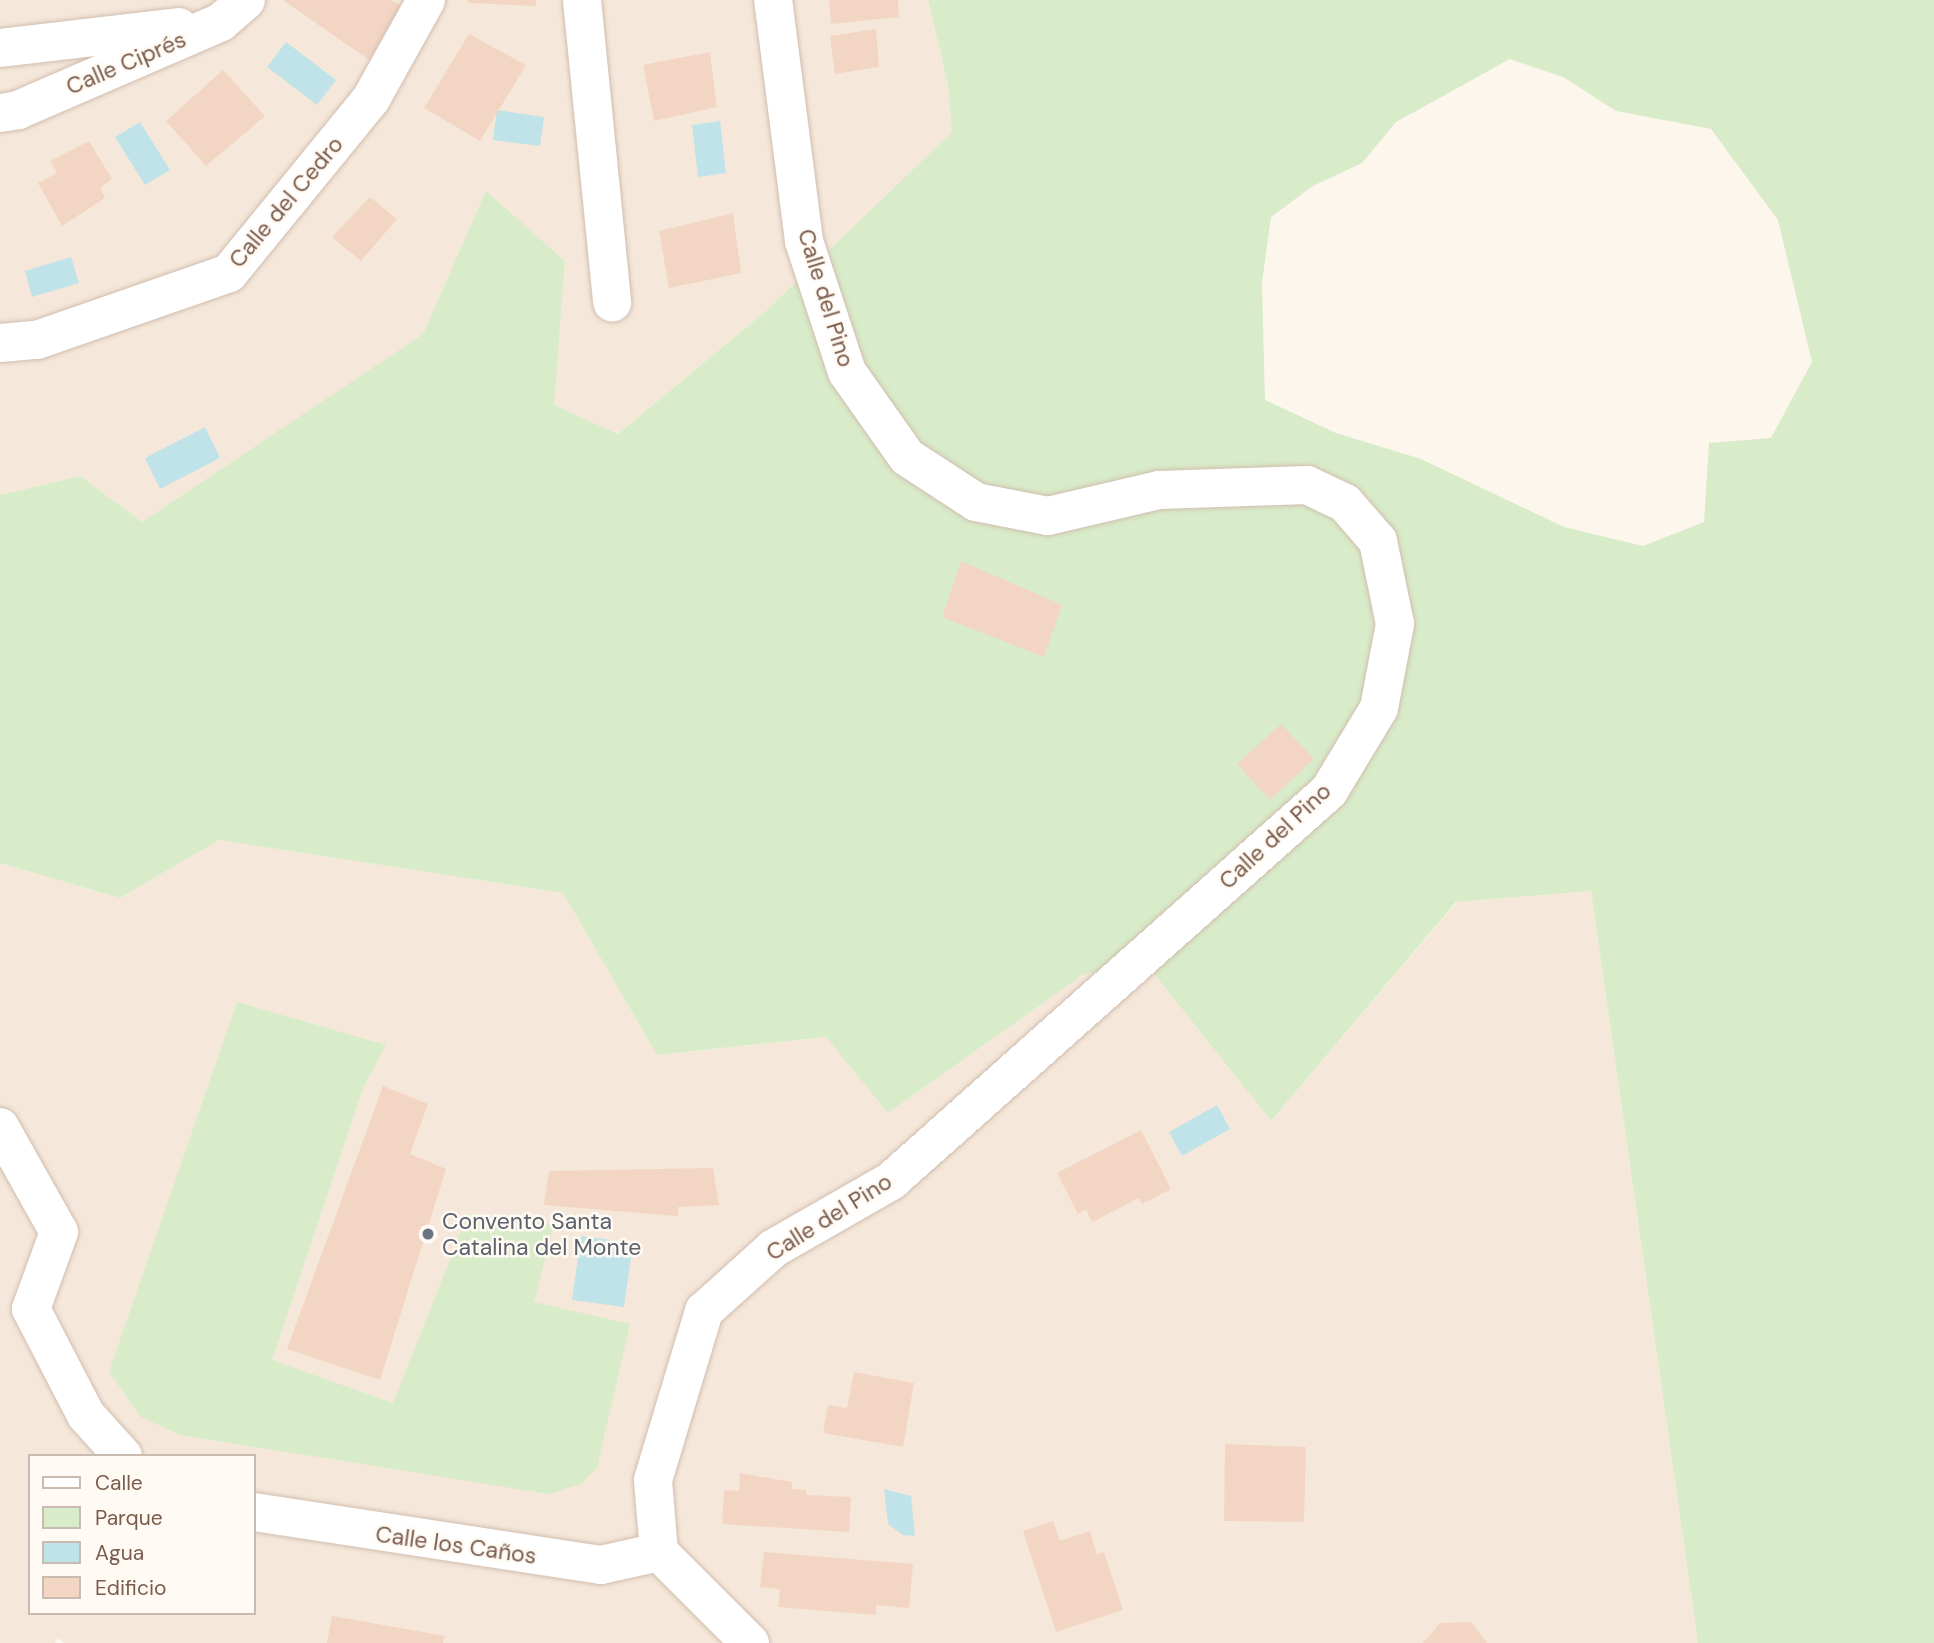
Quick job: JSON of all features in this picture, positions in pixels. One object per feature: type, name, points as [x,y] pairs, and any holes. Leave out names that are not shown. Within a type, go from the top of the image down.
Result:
[{"type":"street","name":"Calle del Cedro","points":[[0,343],[37,341],[229,273],[371,99],[426,0]]},
{"type":"street","points":[[582,0],[612,303]]},
{"type":"street","name":"Calle del Pino","points":[[659,1552],[653,1480],[704,1311],[774,1248],[891,1181],[1329,791],[1380,708],[1395,624],[1378,541],[1345,503],[1307,485],[1159,490],[1048,516],[976,502],[906,457],[847,372],[804,241],[773,0]]},
{"type":"street","points":[[0,48],[234,11]]},
{"type":"street","name":"Calle Ciprés","points":[[0,113],[18,110],[234,11]]},
{"type":"street","points":[[0,1126],[59,1232],[16,1311],[86,1415],[121,1454]]},
{"type":"street","name":"Calle los Caños","points":[[256,1513],[601,1565],[659,1552]]},
{"type":"street","points":[[659,1552],[750,1643]]},
{"type":"shaded area","points":[[0,0],[928,0],[948,85],[953,132],[767,310],[618,434],[553,405],[565,261],[486,192],[423,334],[142,523],[80,476],[0,495]]},
{"type":"shaded area","points":[[219,840],[563,893],[657,1055],[827,1037],[888,1113],[1084,974],[1151,970],[1271,1121],[1457,902],[1591,891],[1698,1643],[65,1643],[58,1638],[55,1643],[0,1643],[0,863],[120,898]]},
{"type":"green space","points":[[928,0],[1934,0],[1934,1643],[1698,1643],[1591,891],[1456,902],[1271,1121],[1151,970],[1084,974],[888,1113],[826,1037],[657,1055],[563,893],[219,840],[120,898],[0,863],[0,495],[80,476],[142,522],[423,334],[486,191],[565,261],[554,405],[618,434],[767,310],[952,132],[948,85]],"holes":[[[1510,59],[1563,77],[1616,111],[1711,129],[1778,220],[1812,362],[1771,438],[1709,443],[1704,522],[1643,546],[1564,527],[1421,459],[1336,433],[1265,400],[1262,283],[1271,217],[1313,186],[1362,163],[1396,122]]]},
{"type":"green space","points":[[237,1002],[386,1045],[363,1088],[272,1360],[393,1403],[468,1214],[554,1224],[534,1302],[630,1324],[597,1468],[581,1484],[549,1494],[180,1435],[141,1417],[109,1372]]},
{"type":"water","points":[[286,42],[336,80],[317,105],[267,67]]},
{"type":"water","points":[[497,110],[544,117],[540,146],[493,140]]},
{"type":"water","points":[[720,121],[726,173],[698,177],[692,125]]},
{"type":"water","points":[[140,122],[170,170],[145,185],[115,137]]},
{"type":"water","points":[[71,257],[79,283],[32,297],[25,271]]},
{"type":"water","points":[[205,427],[220,458],[160,489],[145,458]]},
{"type":"water","points":[[1217,1105],[1230,1129],[1182,1156],[1169,1132]]},
{"type":"water","points":[[581,1236],[633,1243],[624,1307],[572,1300]]},
{"type":"water","points":[[884,1489],[911,1496],[915,1536],[903,1535],[888,1524]]},
{"type":"building","points":[[283,0],[391,0],[401,6],[369,60]]},
{"type":"building","points":[[467,0],[536,0],[536,6],[468,3]]},
{"type":"building","points":[[829,0],[898,0],[899,17],[831,24]]},
{"type":"building","points":[[876,29],[879,67],[835,74],[830,36]]},
{"type":"building","points":[[469,34],[526,65],[480,141],[424,108]]},
{"type":"building","points":[[710,52],[717,107],[654,121],[643,65]]},
{"type":"building","points":[[223,70],[265,116],[206,166],[166,121]]},
{"type":"building","points":[[89,141],[112,179],[100,188],[105,198],[62,226],[38,183],[57,173],[50,161]]},
{"type":"building","points":[[370,197],[397,219],[361,261],[332,237]]},
{"type":"building","points":[[733,213],[741,273],[669,288],[659,231]]},
{"type":"building","points":[[961,561],[1062,605],[1044,657],[942,617]]},
{"type":"building","points":[[1281,724],[1314,759],[1270,800],[1237,764]]},
{"type":"building","points":[[383,1086],[428,1104],[410,1154],[446,1169],[380,1380],[287,1349]]},
{"type":"building","points":[[1141,1130],[1171,1189],[1142,1204],[1139,1198],[1092,1222],[1086,1209],[1078,1214],[1057,1173]]},
{"type":"building","points":[[713,1168],[719,1205],[678,1207],[678,1216],[544,1205],[549,1171]]},
{"type":"building","points":[[854,1372],[914,1383],[903,1447],[823,1433],[828,1405],[847,1408]]},
{"type":"building","points":[[1225,1444],[1306,1447],[1304,1522],[1224,1521]]},
{"type":"building","points":[[740,1473],[792,1482],[792,1489],[806,1490],[806,1495],[851,1497],[849,1532],[722,1524],[724,1490],[739,1491]]},
{"type":"building","points":[[1053,1521],[1060,1541],[1090,1531],[1097,1554],[1104,1552],[1123,1610],[1056,1632],[1023,1531]]},
{"type":"building","points":[[764,1552],[913,1564],[909,1608],[876,1605],[876,1615],[778,1607],[780,1589],[760,1587]]},
{"type":"building","points":[[332,1616],[445,1636],[443,1643],[327,1643]]},
{"type":"building","points":[[1471,1622],[1487,1643],[1423,1643],[1440,1623]]},
{"type":"place","name":"Convento Santa Catalina del Monte","points":[[428,1234]]}]
